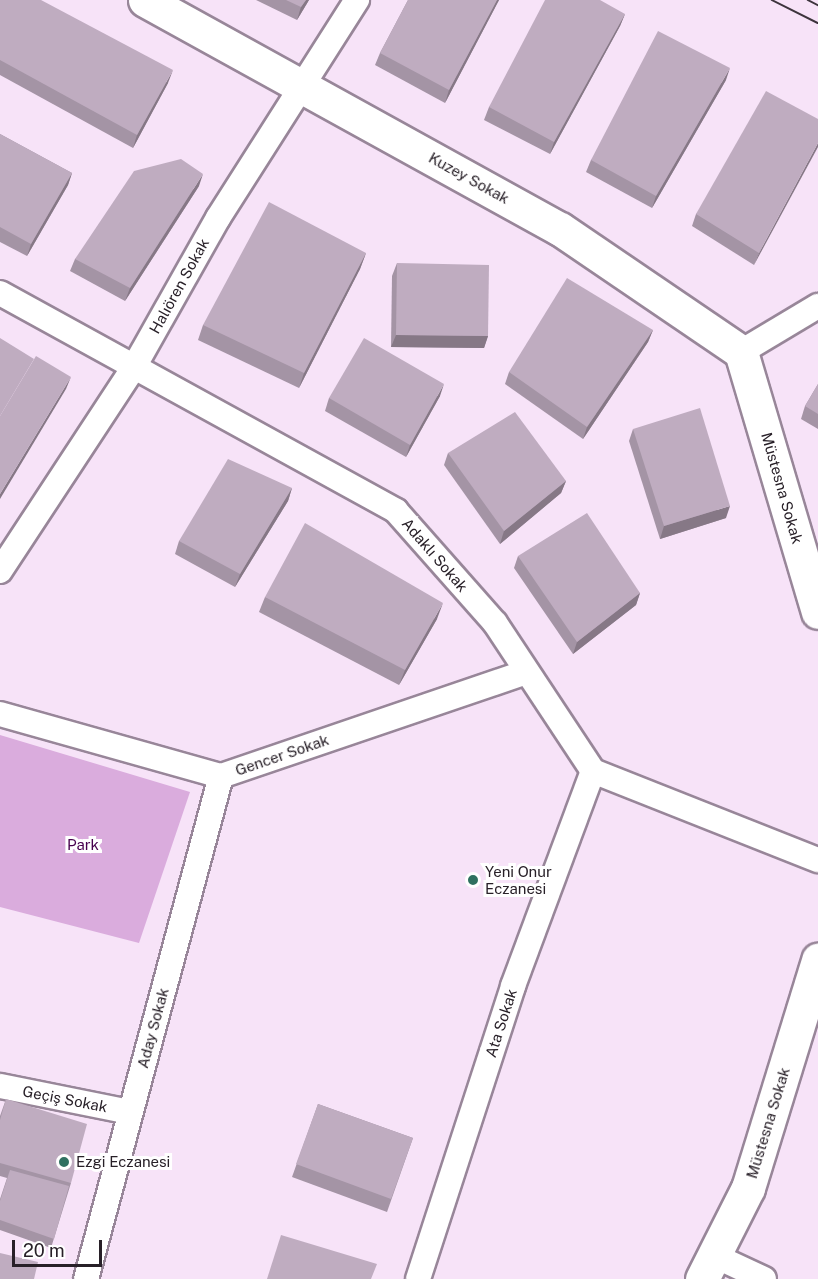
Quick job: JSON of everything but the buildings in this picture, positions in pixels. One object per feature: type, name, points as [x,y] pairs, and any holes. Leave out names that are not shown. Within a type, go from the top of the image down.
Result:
[{"type":"street","name":"Kuzey Sokak","points":[[145,0],[560,229],[741,352]]},
{"type":"street","name":"Halıören Sokak","points":[[0,571],[134,367],[218,218],[357,0]]},
{"type":"street","name":"Adaklı Sokak","points":[[0,293],[396,511],[495,623],[593,771]]},
{"type":"street","points":[[741,352],[818,306]]},
{"type":"street","name":"Müstesna Sokak","points":[[741,352],[818,612]]},
{"type":"street","name":"Gencer Sokak","points":[[0,714],[220,776],[527,672]]},
{"type":"street","points":[[593,771],[818,860]]},
{"type":"street","name":"Ata Sokak","points":[[418,1279],[513,986],[593,771]]},
{"type":"street","name":"Aday Sokak","points":[[86,1279],[220,776]]},
{"type":"street","name":"Müstesna Sokak","points":[[708,1267],[748,1188],[818,960]]},
{"type":"street","name":"Geçiş Sokak","points":[[0,1086],[130,1112]]},
{"type":"street","points":[[708,1267],[764,1279]]},
{"type":"green space","name":"Park","points":[[0,735],[190,792],[139,943],[0,907]]},
{"type":"tram line","points":[[772,0],[818,23]]},
{"type":"tram line","points":[[808,0],[818,5]]},
{"type":"place","name":"Yeni Onur Eczanesi","points":[[473,880]]},
{"type":"place","name":"Ezgi Eczanesi","points":[[64,1162]]}]
